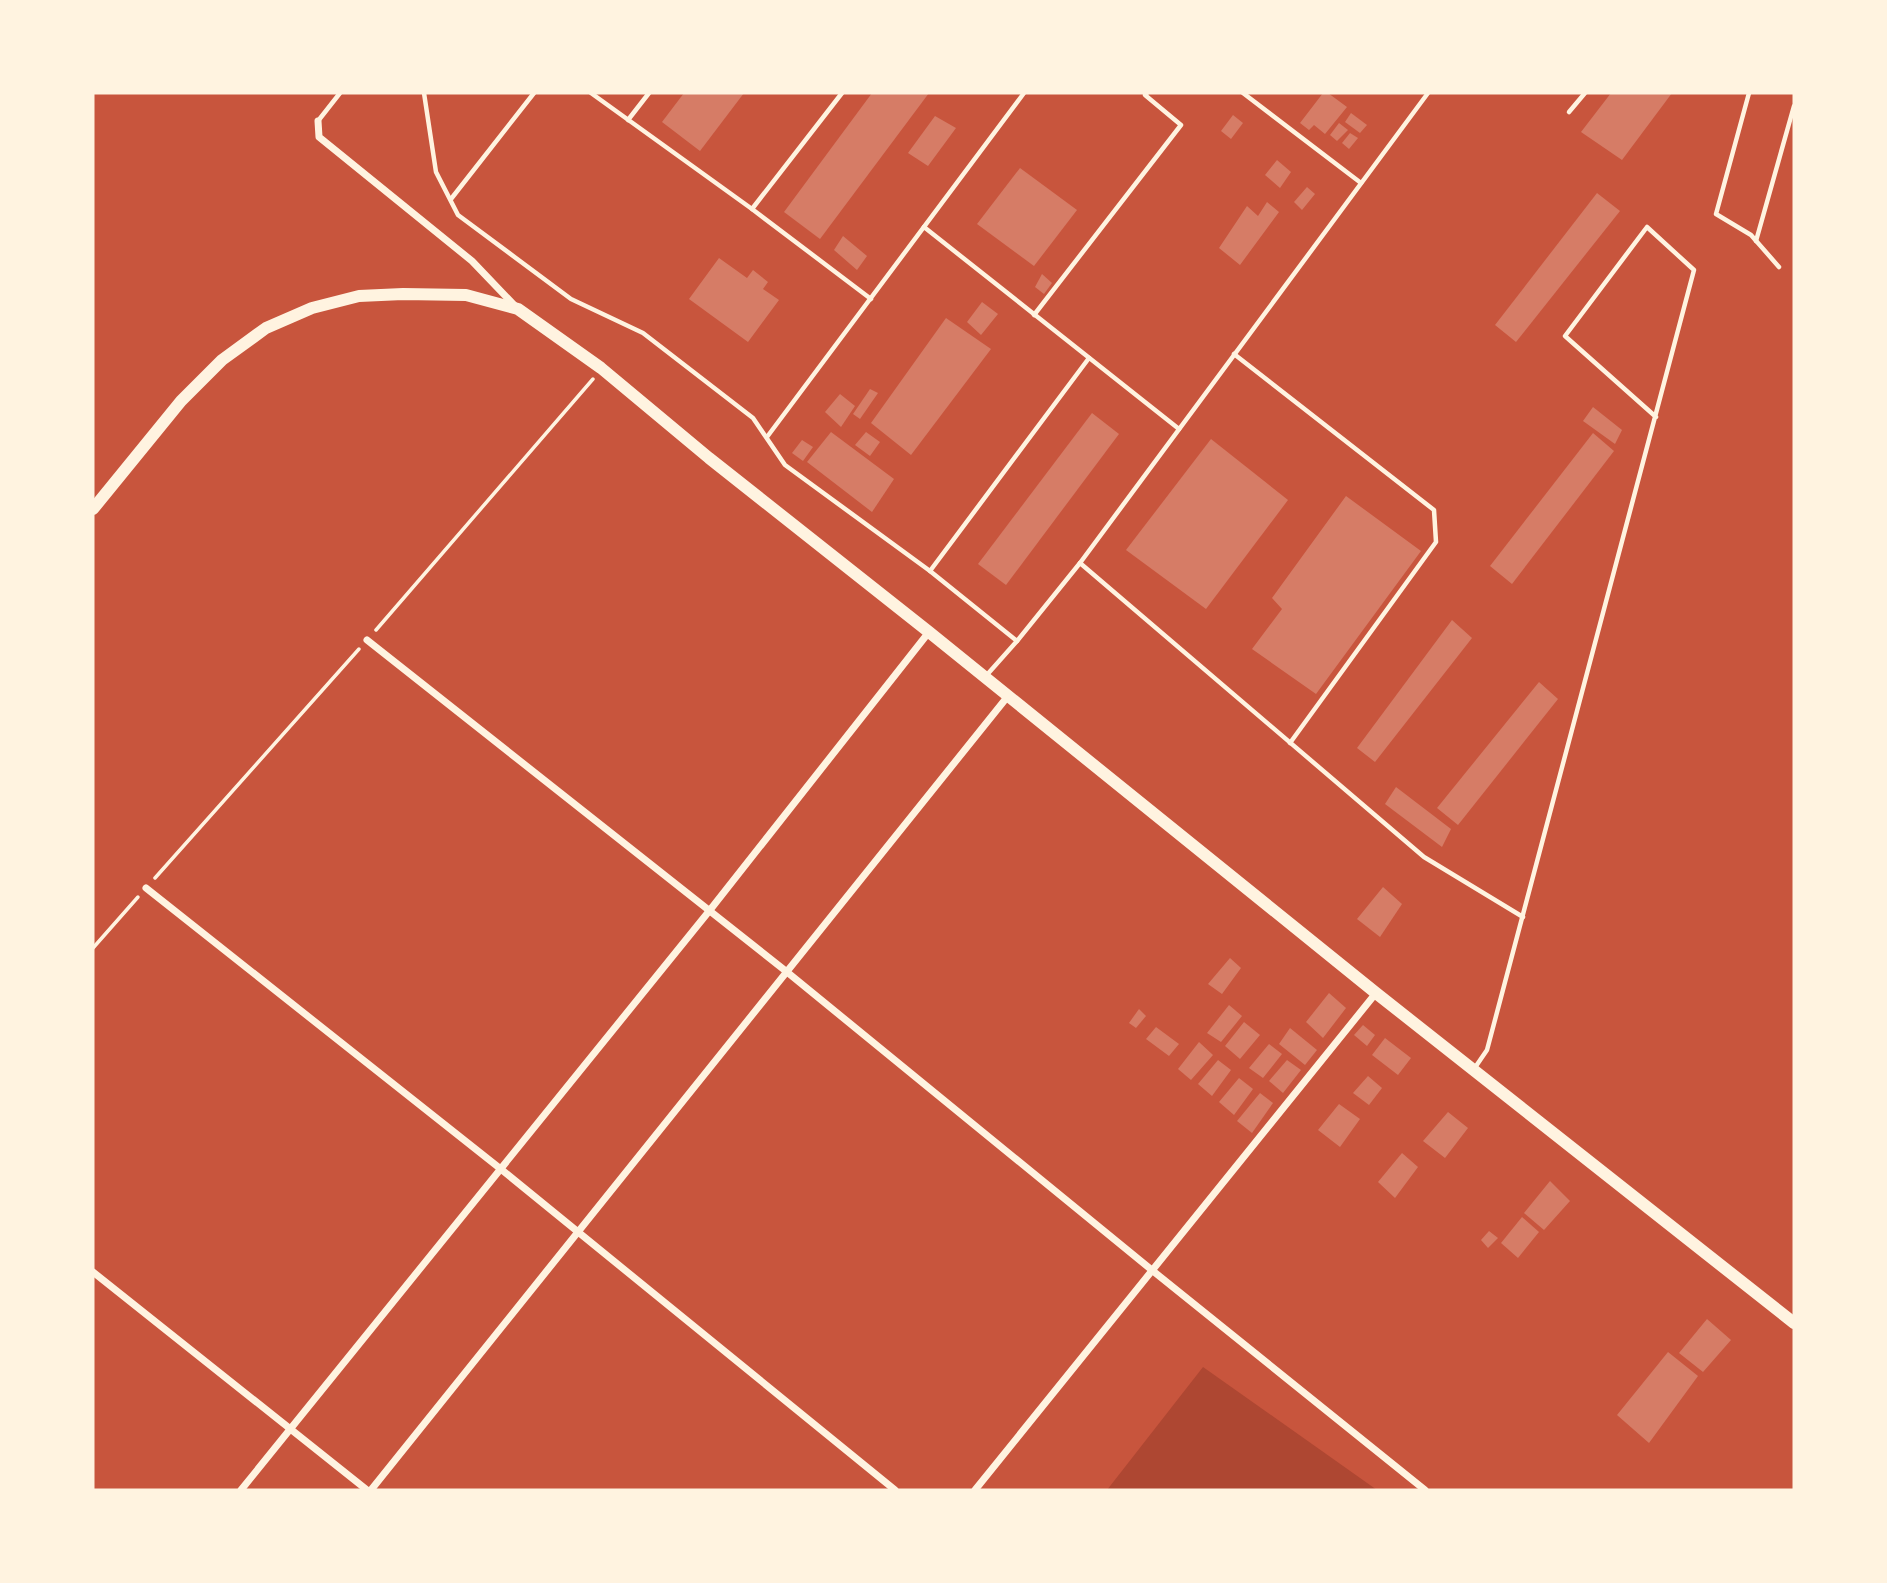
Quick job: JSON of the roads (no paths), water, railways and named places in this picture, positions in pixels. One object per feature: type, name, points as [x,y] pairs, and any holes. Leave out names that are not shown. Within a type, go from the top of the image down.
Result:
[{"type":"main road","points":[[93,509],[181,401],[222,360],[266,328],[312,308],[359,296],[403,293],[466,295],[518,309],[601,369],[1376,993],[1794,1323]]},
{"type":"street","points":[[318,121],[319,137],[472,261],[518,309]]},
{"type":"street","points":[[241,1490],[502,1170],[929,632]]},
{"type":"street","points":[[367,640],[710,910],[1425,1490]]},
{"type":"street","points":[[93,1272],[369,1490],[1008,696]]},
{"type":"street","points":[[146,888],[502,1170],[895,1490]]},
{"type":"street","points":[[975,1490],[1376,993]]},
{"type":"lane","points":[[318,121],[340,93]]},
{"type":"lane","points":[[424,93],[436,172],[458,215],[571,299],[643,334],[753,418],[785,465],[930,571],[1017,641]]},
{"type":"lane","points":[[451,199],[534,93]]},
{"type":"lane","points":[[591,93],[871,299]]},
{"type":"lane","points":[[628,120],[649,93]]},
{"type":"lane","points":[[752,209],[842,93]]},
{"type":"lane","points":[[767,437],[1024,93]]},
{"type":"lane","points":[[1034,315],[1181,125],[1145,95],[1147,93]]},
{"type":"lane","points":[[1243,93],[1361,183]]},
{"type":"lane","points":[[985,677],[1080,563],[1428,93]]},
{"type":"lane","points":[[1570,113],[1584,93]]},
{"type":"lane","points":[[1749,93],[1716,214],[1751,234],[1779,267]]},
{"type":"lane","points":[[1756,241],[1794,106]]},
{"type":"lane","points":[[924,227],[1179,429]]},
{"type":"lane","points":[[1473,1069],[1487,1051],[1523,917],[1656,417],[1695,270],[1647,227],[1565,336],[1656,417]]},
{"type":"lane","points":[[1234,354],[1434,510],[1436,542],[1290,743]]},
{"type":"lane","points":[[930,571],[1089,358]]},
{"type":"lane","points":[[1080,563],[1424,858],[1523,917]]}]
